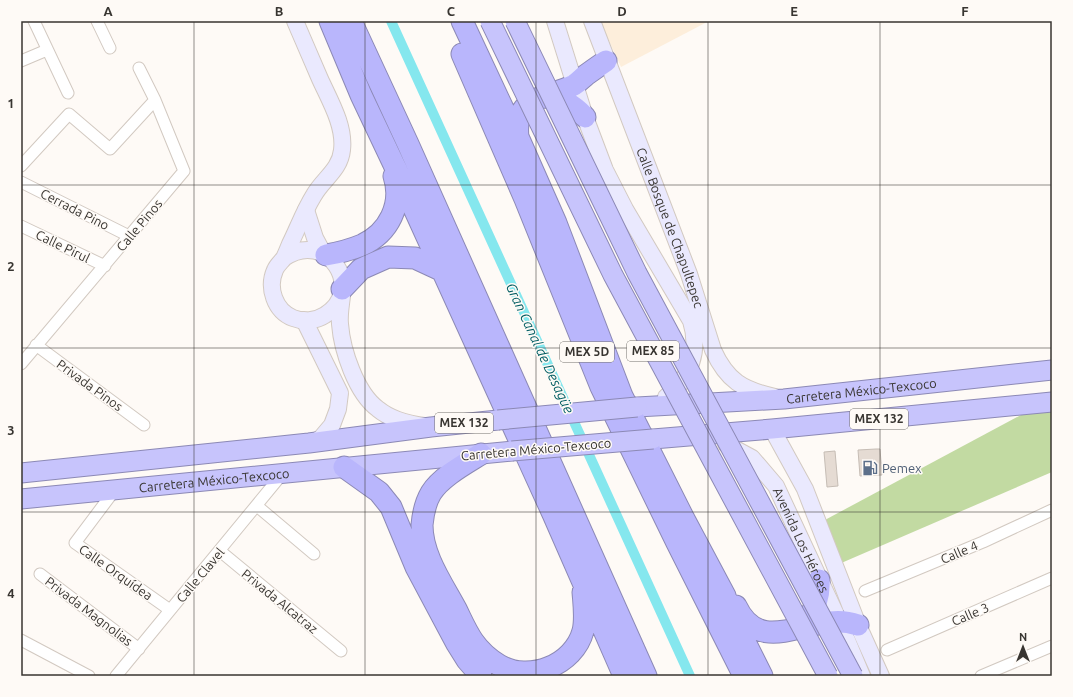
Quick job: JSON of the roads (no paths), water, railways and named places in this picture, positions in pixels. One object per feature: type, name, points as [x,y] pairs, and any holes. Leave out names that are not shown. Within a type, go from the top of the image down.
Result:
[{"type":"highway","points":[[330,21],[361,95],[443,271],[581,576],[624,676]]},
{"type":"highway","points":[[351,21],[408,144],[646,676]]},
{"type":"highway","name":"MEX 5D","points":[[447,21],[525,199],[601,387],[677,544],[744,676]]},
{"type":"highway","points":[[462,21],[506,116],[518,137],[556,222],[622,396],[725,596],[729,610],[762,676]]},
{"type":"highway","name":"MEX 85","points":[[490,21],[613,275],[828,676]]},
{"type":"highway","name":"MEX 85","points":[[515,21],[636,272],[853,676]]},
{"type":"highway","points":[[518,137],[518,125],[521,114],[528,104],[538,97],[575,84],[606,61]]},
{"type":"highway","points":[[538,97],[565,101],[579,110],[585,117]]},
{"type":"highway","points":[[325,254],[348,251],[371,240],[384,228],[393,215],[397,203],[398,190],[383,144]]},
{"type":"highway","points":[[342,290],[361,269],[388,257],[415,258],[443,271]]},
{"type":"highway","name":"Carretera México-Texcoco","points":[[21,473],[314,442],[498,420],[642,406],[784,399],[1052,370]]},
{"type":"highway","name":"Carretera México-Texcoco","points":[[21,499],[512,451],[772,429],[1052,402]]},
{"type":"highway","points":[[481,454],[445,478],[432,492],[424,508],[422,526],[425,545],[432,563],[472,640],[485,655],[501,666],[517,672],[536,672],[553,667],[567,657],[576,647],[583,632],[585,611],[581,576]]},
{"type":"highway","points":[[344,467],[379,492],[391,507],[416,567],[457,644],[467,660],[481,676]]},
{"type":"highway","points":[[21,480],[48,477],[62,469]]},
{"type":"highway","points":[[794,630],[805,622],[813,611],[818,596],[819,580]]},
{"type":"highway","points":[[725,596],[735,604],[743,619],[748,624],[764,631],[779,632],[794,630],[830,622],[849,623]]},
{"type":"main road","points":[[284,258],[314,195],[322,183],[334,171],[340,160],[343,149],[342,136],[332,106],[295,21]]},
{"type":"main road","name":"Calle Bosque de Chapultepec","points":[[555,21],[585,117],[605,170],[625,209],[692,325],[695,337],[694,354],[689,369],[680,383],[669,395],[642,406]]},
{"type":"main road","name":"Calle Bosque de Chapultepec","points":[[592,21],[606,61],[689,274],[713,350],[719,362],[728,376],[756,393],[784,399]]},
{"type":"main road","points":[[306,210],[315,238],[325,254],[339,269],[342,280],[340,323],[344,348],[353,373],[365,396],[374,406],[384,413],[410,423],[431,427]]},
{"type":"main road","points":[[325,254],[313,250],[301,250],[292,252],[284,258],[275,268],[272,280],[272,291],[276,302],[283,311],[293,318],[314,320],[332,310],[339,301],[342,290]]},
{"type":"main road","points":[[304,320],[340,393],[338,409],[334,421],[327,432],[314,442]]},
{"type":"main road","name":"Avenida Los Héroes","points":[[772,429],[805,489],[849,623],[862,676]]},
{"type":"main road","name":"Avenida Los Héroes","points":[[707,434],[752,458],[776,486],[819,580],[849,623],[881,676]]},
{"type":"street","points":[[34,21],[68,93]]},
{"type":"street","points":[[97,21],[110,48]]},
{"type":"street","points":[[21,62],[47,50]]},
{"type":"street","name":"Calle Pinos","points":[[23,359],[105,266],[184,171],[155,100],[139,68]]},
{"type":"street","points":[[23,160],[70,114],[110,149],[155,100]]},
{"type":"street","name":"Cerrada Pino","points":[[21,182],[129,236]]},
{"type":"street","name":"Calle Pirul","points":[[21,226],[105,266]]},
{"type":"street","name":"Privada Pinos","points":[[36,346],[144,425]]},
{"type":"street","name":"Calle Clavel","points":[[116,676],[283,473]]},
{"type":"street","name":"Calle Orquídea","points":[[114,491],[75,544],[170,610]]},
{"type":"street","points":[[257,506],[314,554]]},
{"type":"street","name":"Calle 4","points":[[866,591],[983,542],[1052,510]]},
{"type":"street","name":"Privada Alcatraz","points":[[220,551],[341,651]]},
{"type":"street","name":"Privada Magnolias","points":[[40,574],[139,649]]},
{"type":"street","name":"Calle 3","points":[[887,650],[1052,578]]},
{"type":"street","points":[[21,640],[89,676]]},
{"type":"street","points":[[981,676],[1052,646]]},
{"type":"waterway","name":"Gran Canal de Desagüe","points":[[391,21],[690,676]]},
{"type":"place","name":"Pemex","points":[[870,468]]}]
